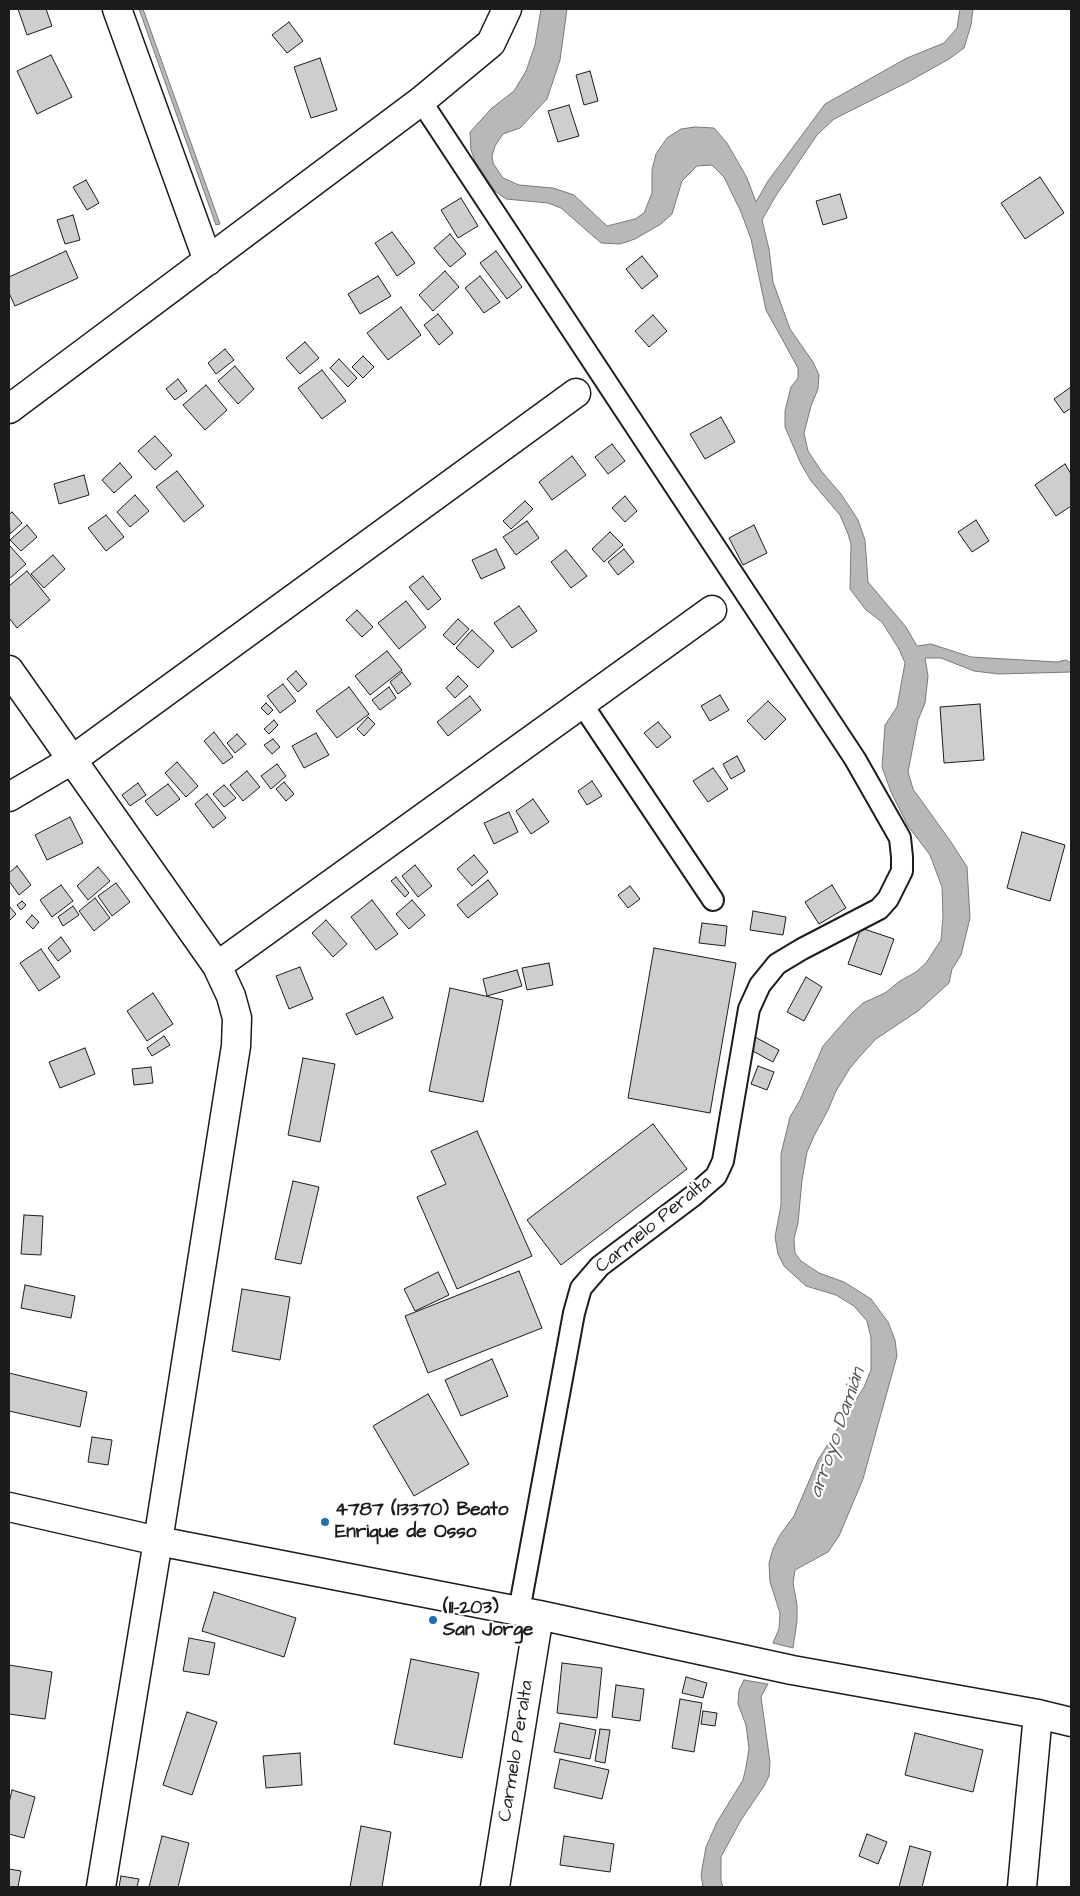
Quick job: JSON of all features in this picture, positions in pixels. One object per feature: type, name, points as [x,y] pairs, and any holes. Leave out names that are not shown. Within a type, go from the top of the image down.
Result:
[{"type":"street","points":[[117,9],[208,262]]},
{"type":"street","points":[[9,409],[421,101],[491,43],[507,9]]},
{"type":"street","points":[[9,797],[72,760],[576,393]]},
{"type":"street","points":[[217,966],[712,610]]},
{"type":"street","points":[[9,670],[217,966],[231,996],[237,1018],[236,1046],[101,1887]]},
{"type":"street","points":[[9,1507],[158,1540],[529,1613],[792,1670],[1038,1714],[1071,1722]]},
{"type":"street","name":"Carmelo Peralta","points":[[495,1887],[529,1613]]},
{"type":"street","points":[[1022,1887],[1038,1714]]},
{"type":"lane","name":"Carmelo Peralta","points":[[421,101],[856,759],[900,838],[902,857],[902,871],[888,899],[878,909],[777,964],[760,985],[749,1009],[723,1161],[716,1176],[693,1196],[600,1266],[581,1288],[574,1313],[529,1613]]},
{"type":"lane","points":[[582,704],[713,900]]},
{"type":"water","points":[[139,9],[143,9],[220,224],[216,225]]},
{"type":"water","name":"arroyo Damián","points":[[541,9],[567,9],[560,60],[547,99],[520,128],[503,134],[495,146],[492,156],[493,163],[503,178],[519,185],[553,188],[574,195],[607,226],[635,219],[644,213],[652,193],[652,170],[656,154],[667,138],[681,129],[695,127],[714,128],[727,143],[747,178],[756,202],[768,181],[825,104],[907,58],[944,43],[957,28],[960,9],[973,9],[971,25],[964,48],[949,59],[908,82],[834,119],[817,135],[775,197],[762,220],[769,249],[773,282],[790,329],[813,362],[819,375],[818,389],[811,406],[804,433],[808,451],[858,520],[865,540],[868,582],[906,627],[917,646],[931,644],[971,657],[1057,662],[1066,660],[1071,663],[1071,672],[999,674],[974,671],[941,658],[925,658],[928,676],[925,703],[918,720],[908,772],[913,789],[967,867],[970,918],[961,955],[952,969],[949,983],[918,1011],[876,1039],[850,1068],[836,1091],[807,1152],[798,1223],[794,1239],[795,1253],[801,1261],[819,1273],[844,1282],[871,1299],[888,1322],[895,1340],[897,1356],[863,1479],[839,1536],[828,1552],[795,1570],[793,1583],[797,1605],[797,1621],[793,1648],[773,1643],[779,1629],[780,1613],[770,1582],[769,1563],[773,1549],[780,1535],[794,1516],[818,1460],[864,1387],[871,1370],[871,1338],[867,1321],[854,1306],[836,1295],[806,1286],[784,1266],[778,1254],[775,1237],[781,1205],[781,1154],[790,1117],[800,1100],[823,1046],[863,1003],[885,993],[900,981],[916,972],[926,963],[941,940],[943,916],[942,887],[930,855],[908,826],[891,792],[882,767],[885,725],[897,707],[905,663],[899,649],[882,622],[866,610],[850,589],[851,544],[848,534],[840,515],[811,481],[801,464],[785,427],[785,411],[791,387],[798,378],[798,368],[766,310],[751,239],[741,212],[724,177],[712,165],[697,166],[682,181],[672,214],[661,224],[635,239],[620,244],[601,243],[561,208],[548,203],[506,199],[495,191],[475,161],[471,150],[470,132],[492,108],[514,91],[526,71],[535,45]]},
{"type":"water","points":[[744,1680],[768,1684],[761,1697],[770,1762],[769,1776],[741,1820],[721,1857],[721,1881],[723,1887],[703,1887],[701,1875],[706,1847],[717,1822],[743,1780],[746,1767],[749,1749],[746,1725],[738,1704],[739,1690]]},
{"type":"building","points":[[18,9],[46,9],[52,26],[27,35]]},
{"type":"building","points":[[289,22],[303,41],[287,53],[272,35]]},
{"type":"building","points":[[51,55],[72,97],[37,114],[17,71]]},
{"type":"building","points":[[320,58],[337,110],[311,118],[294,67]]},
{"type":"building","points":[[590,71],[598,101],[584,105],[576,75]]},
{"type":"building","points":[[569,105],[579,136],[558,142],[548,111]]},
{"type":"building","points":[[1040,177],[1064,213],[1025,239],[1001,203]]},
{"type":"building","points":[[86,180],[99,203],[87,210],[73,187]]},
{"type":"building","points":[[840,194],[847,218],[823,225],[816,201]]},
{"type":"building","points":[[461,198],[478,226],[458,238],[441,210]]},
{"type":"building","points":[[73,215],[80,240],[65,244],[57,220]]},
{"type":"building","points":[[392,232],[415,263],[397,276],[375,243]]},
{"type":"building","points":[[450,234],[466,254],[450,267],[434,248]]},
{"type":"building","points":[[66,251],[78,278],[15,306],[9,293],[9,277]]},
{"type":"building","points":[[496,251],[522,287],[507,299],[480,263]]},
{"type":"building","points":[[642,256],[658,276],[642,289],[626,269]]},
{"type":"building","points":[[445,271],[459,287],[433,311],[419,295]]},
{"type":"building","points":[[378,276],[391,296],[360,314],[348,294]]},
{"type":"building","points":[[480,276],[500,302],[484,313],[465,288]]},
{"type":"building","points":[[401,307],[421,335],[388,360],[367,333]]},
{"type":"building","points":[[438,314],[453,333],[439,345],[424,325]]},
{"type":"building","points":[[653,315],[667,331],[649,347],[635,331]]},
{"type":"building","points":[[305,342],[319,358],[300,374],[286,358]]},
{"type":"building","points":[[225,349],[234,360],[216,374],[208,363]]},
{"type":"building","points":[[363,356],[374,367],[363,378],[352,367]]},
{"type":"building","points":[[339,359],[357,378],[348,387],[330,368]]},
{"type":"building","points":[[235,366],[254,389],[238,404],[218,381]]},
{"type":"building","points":[[322,370],[346,401],[322,419],[298,388]]},
{"type":"building","points":[[178,379],[187,391],[175,400],[166,389]]},
{"type":"building","points":[[206,385],[227,410],[205,430],[183,405]]},
{"type":"building","points":[[1071,387],[1071,408],[1064,413],[1054,399]]},
{"type":"building","points":[[721,417],[735,442],[705,459],[690,434]]},
{"type":"building","points":[[155,436],[172,455],[155,470],[138,451]]},
{"type":"building","points":[[612,444],[625,461],[608,474],[595,457]]},
{"type":"building","points":[[572,456],[586,475],[552,500],[539,482]]},
{"type":"building","points":[[120,463],[132,477],[114,493],[102,480]]},
{"type":"building","points":[[1065,464],[1071,474],[1071,506],[1056,516],[1035,485]]},
{"type":"building","points":[[177,471],[204,506],[184,522],[156,487]]},
{"type":"building","points":[[84,475],[89,495],[59,504],[54,484]]},
{"type":"building","points":[[135,495],[149,511],[130,527],[117,512]]},
{"type":"building","points":[[625,496],[637,511],[625,522],[612,508]]},
{"type":"building","points":[[525,501],[533,509],[511,529],[503,521]]},
{"type":"building","points":[[12,512],[22,523],[10,534],[9,515]]},
{"type":"building","points":[[106,515],[124,537],[106,551],[88,528]]},
{"type":"building","points":[[976,520],[989,541],[972,552],[958,532]]},
{"type":"building","points":[[527,521],[539,538],[516,555],[503,537]]},
{"type":"building","points":[[27,525],[37,537],[21,551],[10,540]]},
{"type":"building","points":[[754,525],[767,553],[743,565],[729,538]]},
{"type":"building","points":[[610,532],[623,545],[604,562],[592,549]]},
{"type":"building","points":[[9,545],[26,564],[9,579]]},
{"type":"building","points":[[496,549],[505,568],[481,579],[472,560]]},
{"type":"building","points":[[624,549],[634,562],[618,575],[608,562]]},
{"type":"building","points":[[566,550],[587,576],[571,588],[551,562]]},
{"type":"building","points":[[53,555],[65,569],[44,588],[31,574]]},
{"type":"building","points":[[27,571],[50,600],[17,628],[9,618],[9,586]]},
{"type":"building","points":[[423,576],[441,599],[428,610],[409,587]]},
{"type":"building","points":[[406,601],[426,627],[399,649],[378,623]]},
{"type":"building","points":[[519,606],[537,631],[512,648],[494,623]]},
{"type":"building","points":[[357,610],[373,627],[362,637],[346,620]]},
{"type":"building","points":[[458,619],[469,629],[454,645],[443,635]]},
{"type":"building","points":[[472,630],[494,651],[478,668],[456,648]]},
{"type":"building","points":[[387,651],[402,670],[370,695],[355,676]]},
{"type":"building","points":[[296,671],[307,684],[298,692],[287,679]]},
{"type":"building","points":[[402,672],[411,684],[398,694],[390,682]]},
{"type":"building","points":[[458,676],[468,686],[455,698],[446,688]]},
{"type":"building","points":[[283,684],[296,701],[280,713],[267,696]]},
{"type":"building","points":[[349,687],[369,714],[337,738],[316,711]]},
{"type":"building","points":[[389,687],[396,698],[380,710],[372,700]]},
{"type":"building","points":[[720,695],[729,710],[710,721],[701,706]]},
{"type":"building","points":[[470,696],[481,710],[448,736],[437,722]]},
{"type":"building","points":[[768,701],[786,719],[765,740],[747,721]]},
{"type":"building","points":[[266,703],[273,710],[268,715],[261,708]]},
{"type":"building","points":[[980,704],[984,760],[944,763],[940,707]]},
{"type":"building","points":[[368,717],[375,724],[364,736],[357,729]]},
{"type":"building","points":[[274,720],[278,725],[269,734],[264,729]]},
{"type":"building","points":[[658,722],[671,737],[657,748],[644,733]]},
{"type":"building","points":[[214,732],[233,757],[223,764],[204,741]]},
{"type":"building","points":[[316,733],[329,755],[304,768],[292,746]]},
{"type":"building","points":[[237,734],[246,744],[235,753],[227,743]]},
{"type":"building","points":[[273,739],[280,747],[272,754],[264,745]]},
{"type":"building","points":[[737,756],[745,771],[731,779],[723,764]]},
{"type":"building","points":[[177,762],[198,786],[186,797],[165,773]]},
{"type":"building","points":[[277,764],[286,776],[271,789],[261,776]]},
{"type":"building","points":[[713,768],[728,789],[708,802],[693,781]]},
{"type":"building","points":[[247,771],[260,787],[243,801],[230,785]]},
{"type":"building","points":[[592,781],[602,796],[587,805],[578,791]]},
{"type":"building","points":[[284,782],[294,794],[286,801],[276,789]]},
{"type":"building","points":[[138,783],[146,795],[130,806],[122,795]]},
{"type":"building","points":[[168,784],[180,799],[157,816],[145,801]]},
{"type":"building","points":[[224,785],[236,798],[224,807],[213,794]]},
{"type":"building","points":[[207,794],[226,818],[213,828],[195,804]]},
{"type":"building","points":[[533,799],[549,822],[531,834],[516,811]]},
{"type":"building","points":[[509,812],[518,832],[494,844],[484,823]]},
{"type":"building","points":[[70,817],[83,843],[47,860],[35,835]]},
{"type":"building","points":[[1022,832],[1065,845],[1050,901],[1007,888]]},
{"type":"building","points":[[474,855],[488,872],[472,886],[457,869]]},
{"type":"building","points":[[415,865],[432,886],[418,897],[402,876]]},
{"type":"building","points":[[17,866],[31,885],[19,895],[9,881],[9,873]]},
{"type":"building","points":[[98,867],[110,881],[88,900],[77,886]]},
{"type":"building","points":[[396,877],[409,893],[405,897],[391,881]]},
{"type":"building","points":[[488,880],[498,894],[468,918],[457,905]]},
{"type":"building","points":[[116,883],[130,902],[112,916],[98,896]]},
{"type":"building","points":[[61,885],[73,901],[52,917],[40,900]]},
{"type":"building","points":[[832,885],[846,908],[819,924],[805,902]]},
{"type":"building","points":[[630,886],[640,899],[628,908],[618,895]]},
{"type":"building","points":[[95,898],[110,918],[94,931],[79,911]]},
{"type":"building","points":[[372,900],[398,934],[376,950],[351,917]]},
{"type":"building","points":[[412,900],[425,915],[409,929],[396,914]]},
{"type":"building","points":[[22,901],[26,905],[21,910],[17,905]]},
{"type":"building","points":[[9,906],[16,914],[9,921]]},
{"type":"building","points":[[73,906],[79,915],[63,926],[58,917]]},
{"type":"building","points":[[753,911],[786,917],[783,935],[750,930]]},
{"type":"building","points":[[32,915],[39,922],[33,929],[26,922]]},
{"type":"building","points":[[326,920],[347,944],[333,957],[312,933]]},
{"type":"building","points":[[702,923],[727,926],[725,946],[699,943]]},
{"type":"building","points":[[861,928],[894,939],[881,975],[848,964]]},
{"type":"building","points":[[61,937],[71,951],[58,961],[48,948]]},
{"type":"building","points":[[654,948],[736,963],[710,1113],[628,1098]]},
{"type":"building","points":[[41,949],[60,977],[39,991],[20,963]]},
{"type":"building","points":[[549,963],[553,985],[527,990],[522,968]]},
{"type":"building","points":[[300,967],[313,999],[289,1009],[276,976]]},
{"type":"building","points":[[517,970],[522,986],[487,996],[483,979]]},
{"type":"building","points":[[806,977],[822,987],[804,1021],[787,1012]]},
{"type":"building","points":[[450,988],[503,1000],[483,1102],[429,1091]]},
{"type":"building","points":[[153,993],[173,1024],[147,1041],[127,1011]]},
{"type":"building","points":[[383,997],[393,1018],[356,1035],[346,1014]]},
{"type":"building","points":[[164,1036],[170,1045],[152,1056],[147,1048]]},
{"type":"building","points":[[755,1037],[779,1050],[773,1062],[749,1049]]},
{"type":"building","points":[[85,1048],[95,1074],[60,1088],[49,1062]]},
{"type":"building","points":[[303,1058],[335,1064],[320,1142],[288,1135]]},
{"type":"building","points":[[758,1066],[774,1072],[767,1090],[751,1084]]},
{"type":"building","points":[[151,1067],[153,1083],[134,1085],[132,1069]]},
{"type":"building","points":[[653,1124],[687,1169],[561,1265],[527,1220]]},
{"type":"building","points":[[477,1131],[532,1256],[457,1289],[417,1197],[446,1184],[431,1151]]},
{"type":"building","points":[[293,1181],[319,1187],[301,1264],[275,1259]]},
{"type":"building","points":[[24,1215],[43,1216],[41,1255],[21,1254]]},
{"type":"building","points":[[519,1271],[542,1328],[428,1373],[405,1316]]},
{"type":"building","points":[[438,1272],[449,1295],[415,1311],[404,1289]]},
{"type":"building","points":[[25,1285],[75,1296],[71,1318],[21,1308]]},
{"type":"building","points":[[242,1289],[290,1297],[280,1360],[232,1351]]},
{"type":"building","points":[[492,1359],[508,1396],[461,1416],[445,1380]]},
{"type":"building","points":[[9,1373],[87,1392],[80,1427],[9,1411]]},
{"type":"building","points":[[428,1394],[469,1464],[414,1496],[373,1426]]},
{"type":"building","points":[[92,1437],[112,1440],[108,1465],[88,1462]]},
{"type":"building","points":[[214,1592],[296,1618],[284,1657],[202,1631]]},
{"type":"building","points":[[189,1638],[215,1643],[209,1675],[183,1671]]},
{"type":"building","points":[[411,1659],[479,1673],[462,1758],[394,1744]]},
{"type":"building","points":[[562,1663],[602,1668],[597,1718],[557,1713]]},
{"type":"building","points":[[9,1665],[52,1672],[45,1719],[9,1714]]},
{"type":"building","points":[[686,1677],[707,1683],[703,1698],[682,1693]]},
{"type":"building","points":[[616,1685],[644,1689],[640,1721],[612,1717]]},
{"type":"building","points":[[680,1699],[702,1703],[694,1752],[672,1748]]},
{"type":"building","points":[[703,1711],[717,1713],[715,1726],[701,1724]]},
{"type":"building","points":[[187,1712],[217,1722],[192,1795],[163,1785]]},
{"type":"building","points":[[560,1723],[596,1730],[590,1759],[554,1752]]},
{"type":"building","points":[[600,1729],[610,1730],[605,1763],[595,1761]]},
{"type":"building","points":[[915,1733],[983,1750],[973,1792],[905,1775]]},
{"type":"building","points":[[300,1753],[302,1785],[266,1788],[263,1756]]},
{"type":"building","points":[[560,1759],[609,1770],[602,1799],[554,1788]]},
{"type":"building","points":[[12,1790],[35,1797],[24,1838],[9,1834],[9,1803]]},
{"type":"building","points":[[361,1826],[391,1832],[382,1887],[350,1887]]},
{"type":"building","points":[[867,1834],[887,1842],[878,1864],[859,1856]]},
{"type":"building","points":[[162,1836],[189,1843],[178,1887],[149,1887]]},
{"type":"building","points":[[564,1836],[614,1844],[610,1872],[560,1865]]},
{"type":"building","points":[[910,1846],[931,1852],[922,1887],[899,1887]]},
{"type":"building","points":[[9,1869],[21,1871],[18,1887],[9,1887]]},
{"type":"building","points":[[121,1876],[139,1879],[137,1887],[119,1887]]},
{"type":"place","name":"4787 (13370) Beato Enrique de Osso","points":[[325,1522]]},
{"type":"place","name":"(11-203) San Jorge","points":[[433,1620]]}]
